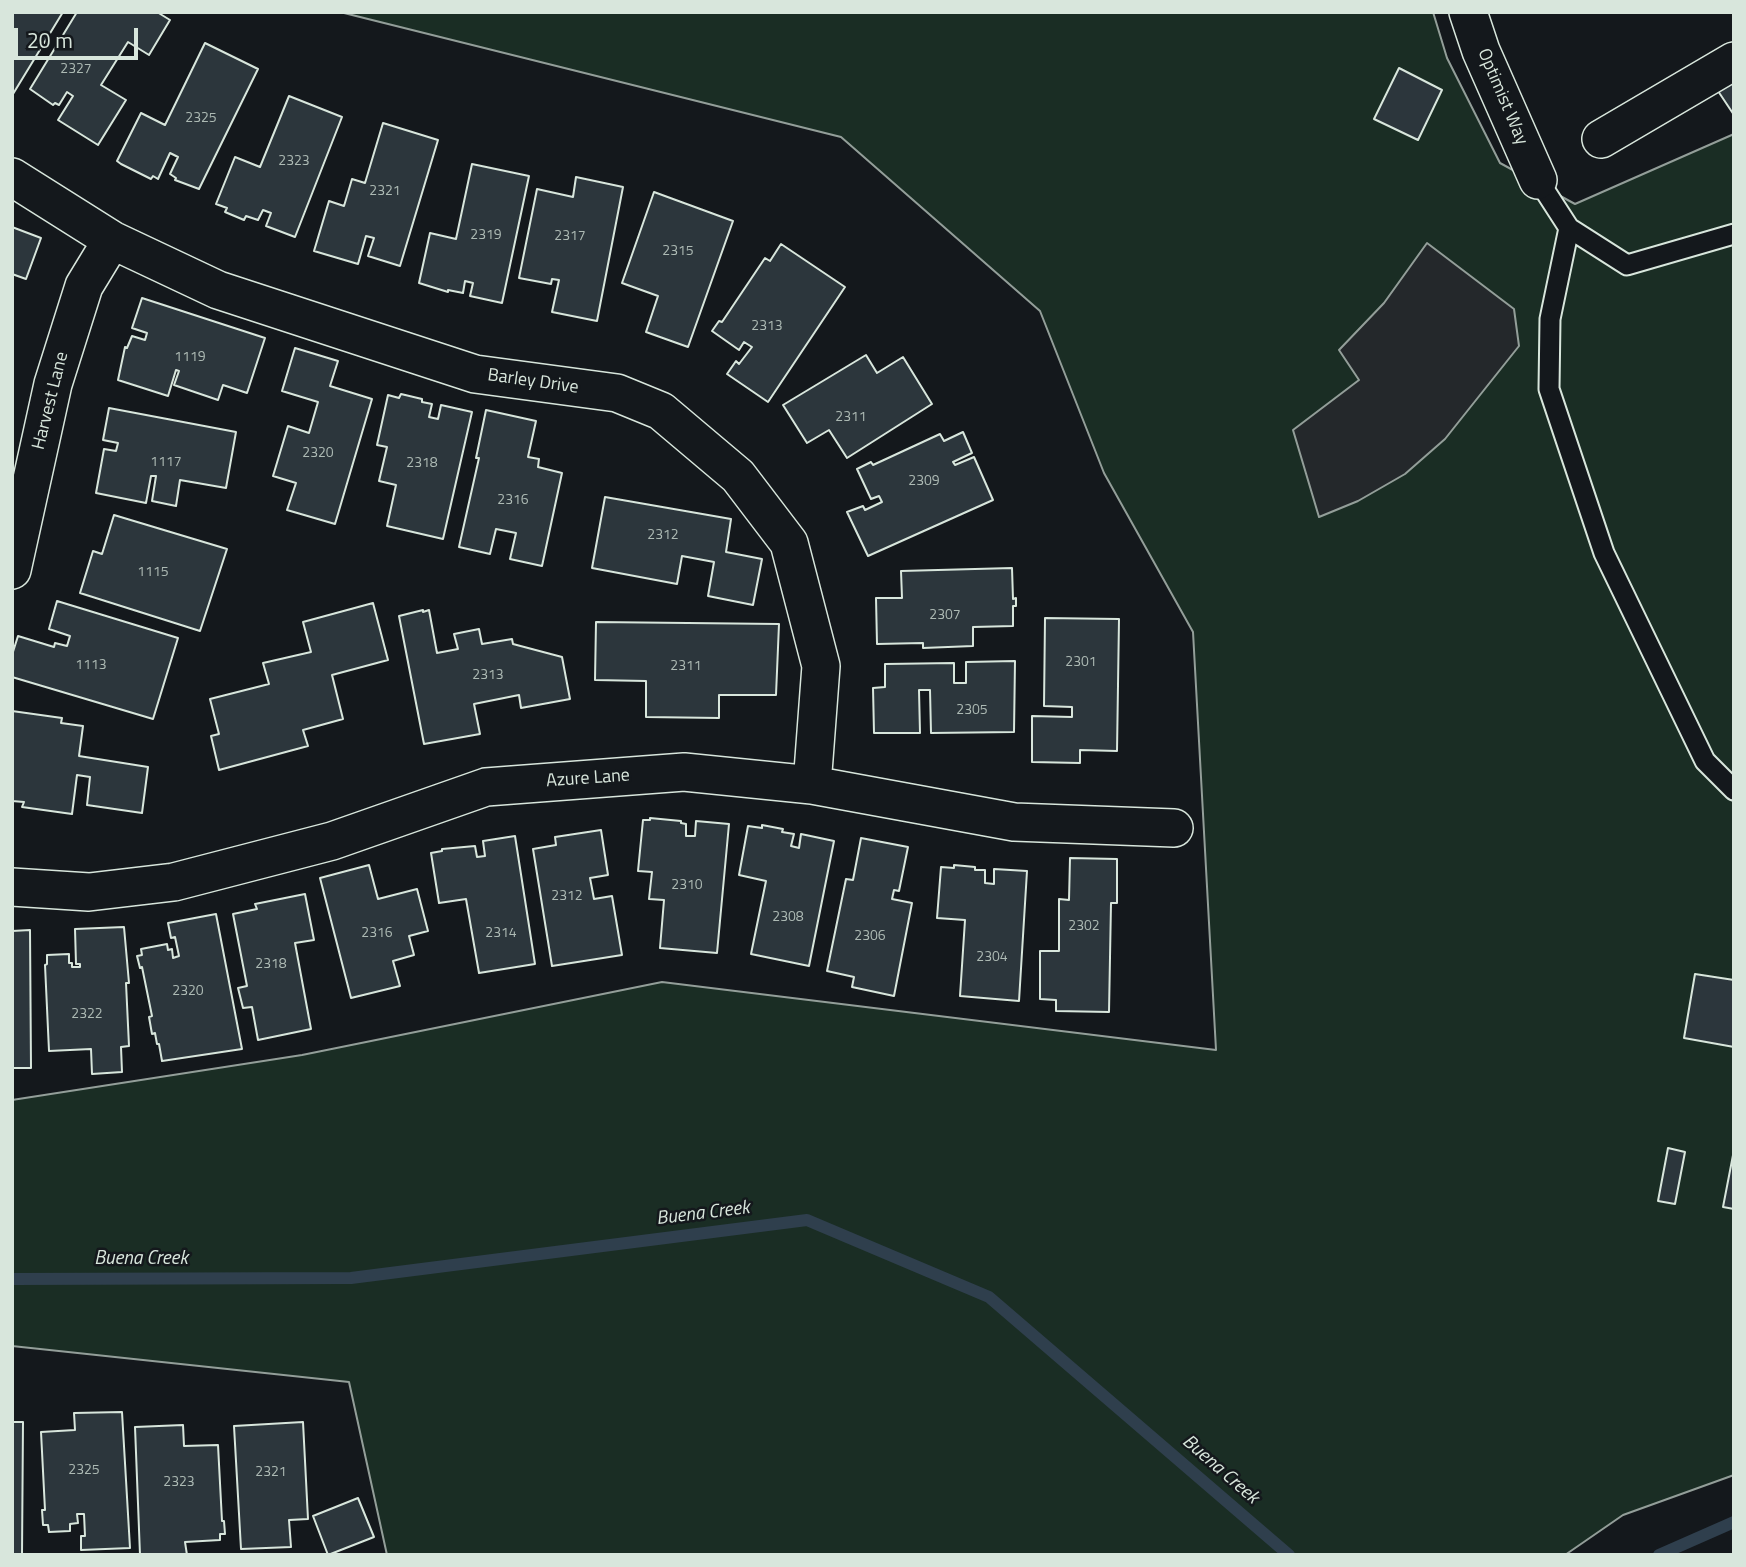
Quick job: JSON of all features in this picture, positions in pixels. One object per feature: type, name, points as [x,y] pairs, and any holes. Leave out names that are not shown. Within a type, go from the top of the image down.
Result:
[{"type":"street","name":"Optimist Way","points":[[1468,12],[1481,51],[1538,180]]},
{"type":"street","points":[[1601,139],[1734,61]]},
{"type":"street","name":"Barley Drive","points":[[12,177],[112,240],[218,290],[475,374],[617,393],[661,411],[738,476],[789,543],[821,666],[812,785]]},
{"type":"street","name":"Harvest Lane","points":[[12,570],[53,384],[84,286],[112,240]]},
{"type":"street","name":"Azure Lane","points":[[12,887],[89,892],[174,882],[332,841],[486,787],[684,772],[812,785],[1014,822],[1174,828]]},
{"type":"lane","points":[[1538,180],[1569,228],[1627,265],[1734,234]]},
{"type":"lane","points":[[1569,228],[1549,319],[1549,389],[1604,553],[1705,761],[1734,790]]},
{"type":"green space","points":[[340,12],[1433,12],[1447,58],[1500,163],[1575,204],[1734,134],[1734,1475],[1623,1515],[1565,1555],[387,1555],[349,1382],[12,1346],[12,1100],[302,1055],[662,982],[1216,1050],[1193,632],[1104,473],[1040,311],[841,137]]},
{"type":"shaded area","points":[[1427,243],[1514,309],[1519,346],[1445,439],[1405,474],[1358,501],[1319,517],[1293,430],[1359,380],[1339,350],[1384,303]]},
{"type":"building","points":[[12,12],[63,12],[13,94],[12,94]]},
{"type":"building","points":[[77,12],[157,12],[170,20],[149,55],[128,42],[101,85],[126,100],[98,145],[58,120],[73,96],[67,92],[59,105],[53,105],[30,89]]},
{"type":"building","points":[[205,43],[258,69],[199,189],[175,180],[170,174],[178,157],[170,153],[158,179],[153,176],[151,179],[121,164],[117,161],[141,113],[165,125]]},
{"type":"building","points":[[1399,68],[1442,90],[1418,140],[1374,119]]},
{"type":"building","points":[[1734,81],[1734,115],[1718,91]]},
{"type":"building","points":[[289,96],[342,117],[295,237],[266,226],[271,213],[263,210],[258,220],[246,216],[244,220],[225,212],[227,208],[216,204],[235,157],[260,167]]},
{"type":"building","points":[[383,123],[438,140],[400,266],[368,256],[374,238],[366,236],[358,264],[314,251],[329,201],[344,206],[352,179],[365,183]]},
{"type":"building","points":[[472,164],[529,176],[502,303],[470,296],[473,283],[465,281],[463,293],[448,292],[419,283],[430,233],[456,239]]},
{"type":"building","points":[[576,177],[623,187],[597,321],[552,312],[559,280],[552,279],[551,284],[519,278],[537,189],[573,197]]},
{"type":"building","points":[[654,192],[733,221],[688,347],[646,332],[658,296],[622,283]]},
{"type":"building","points":[[12,227],[41,238],[26,279],[12,274]]},
{"type":"building","points":[[781,244],[845,287],[768,402],[727,374],[736,361],[739,364],[752,347],[744,342],[739,350],[712,331],[719,321],[722,322],[765,258],[770,261]]},
{"type":"building","points":[[142,298],[265,338],[247,393],[223,385],[218,400],[174,385],[179,371],[176,370],[168,396],[118,380],[125,347],[127,348],[132,336],[145,340],[147,333],[132,328]]},
{"type":"building","points":[[295,348],[338,361],[330,386],[372,399],[335,524],[287,510],[296,483],[273,476],[288,426],[309,433],[318,402],[282,391]]},
{"type":"building","points":[[866,355],[877,373],[903,357],[932,404],[847,458],[829,430],[807,443],[783,405]]},
{"type":"building","points":[[401,394],[432,404],[429,417],[438,419],[441,405],[472,412],[443,539],[387,526],[396,485],[379,481],[387,447],[377,445],[388,395],[399,398]]},
{"type":"building","points":[[109,408],[236,432],[226,488],[180,480],[176,506],[152,501],[156,476],[151,476],[146,503],[96,493],[104,449],[116,451],[118,443],[103,440]]},
{"type":"building","points":[[486,410],[536,421],[528,457],[539,459],[538,467],[562,473],[542,566],[510,559],[516,533],[496,529],[490,554],[459,547],[479,458],[476,458]]},
{"type":"building","points":[[963,432],[972,453],[953,462],[955,465],[974,457],[993,500],[868,556],[847,512],[863,506],[865,510],[882,502],[879,496],[871,499],[857,469],[871,462],[873,465],[940,434],[944,441]]},
{"type":"building","points":[[605,497],[731,519],[726,552],[762,559],[753,605],[708,596],[714,562],[682,556],[677,584],[592,568]]},
{"type":"building","points":[[114,515],[227,549],[200,631],[80,593],[93,551],[102,554]]},
{"type":"building","points":[[1012,568],[1013,599],[1016,598],[1016,606],[1013,606],[1013,626],[973,627],[973,646],[923,648],[923,643],[877,644],[876,598],[902,598],[901,571]]},
{"type":"building","points":[[57,601],[178,638],[153,719],[12,677],[12,655],[18,636],[54,647],[55,643],[67,646],[70,636],[49,629]]},
{"type":"building","points":[[373,603],[388,660],[332,675],[343,719],[303,730],[308,746],[219,770],[211,736],[219,734],[210,699],[269,684],[263,663],[311,652],[303,622]]},
{"type":"building","points":[[429,610],[437,653],[458,649],[454,634],[479,629],[482,644],[512,639],[513,644],[562,657],[570,699],[521,708],[519,695],[474,704],[480,734],[424,744],[399,616]]},
{"type":"building","points":[[1045,618],[1119,619],[1117,751],[1080,750],[1080,763],[1032,762],[1032,716],[1072,717],[1072,707],[1044,706]]},
{"type":"building","points":[[596,622],[779,624],[776,695],[719,695],[719,718],[646,717],[646,681],[595,680]]},
{"type":"building","points":[[1015,661],[1014,732],[931,733],[930,690],[919,690],[920,733],[874,733],[873,688],[885,687],[885,664],[954,663],[954,683],[966,683],[966,662]]},
{"type":"building","points":[[12,711],[62,718],[61,723],[83,726],[79,756],[148,767],[142,813],[87,805],[90,777],[77,775],[72,814],[22,807],[24,802],[12,801]]},
{"type":"building","points":[[650,818],[681,821],[686,824],[686,836],[695,836],[696,821],[729,824],[717,953],[660,948],[664,900],[649,899],[652,872],[638,871],[643,820]]},
{"type":"building","points":[[762,825],[794,834],[791,846],[799,848],[801,834],[834,841],[809,966],[751,954],[766,881],[739,875],[748,826],[762,828]]},
{"type":"building","points":[[601,830],[608,875],[590,878],[594,899],[612,896],[622,955],[552,966],[533,849],[556,845],[555,837]]},
{"type":"building","points":[[515,836],[535,964],[479,973],[466,899],[439,903],[431,853],[442,849],[475,846],[477,857],[485,856],[483,841]]},
{"type":"building","points":[[861,838],[908,847],[899,891],[894,890],[892,899],[912,903],[894,996],[852,987],[854,977],[827,971],[846,879],[853,880]]},
{"type":"building","points":[[1070,858],[1117,859],[1117,903],[1111,903],[1109,1012],[1056,1011],[1056,1000],[1040,999],[1040,951],[1059,951],[1059,899],[1069,900]]},
{"type":"building","points":[[369,865],[378,899],[417,889],[428,931],[409,936],[414,955],[393,961],[400,986],[351,998],[320,878]]},
{"type":"building","points":[[954,865],[985,870],[985,883],[994,884],[994,869],[1027,871],[1019,1001],[960,996],[965,920],[937,918],[941,867],[954,868]]},
{"type":"building","points":[[305,894],[314,940],[295,943],[311,1029],[258,1040],[252,1007],[243,1008],[238,988],[247,986],[233,914],[257,909],[255,904]]},
{"type":"building","points":[[216,914],[242,1049],[162,1061],[155,1033],[152,1034],[149,1017],[152,1016],[142,967],[140,968],[137,956],[142,955],[141,949],[167,944],[168,950],[172,949],[173,958],[179,956],[175,937],[171,938],[168,923]]},
{"type":"building","points":[[124,927],[129,983],[126,983],[129,1046],[121,1047],[122,1072],[92,1074],[91,1049],[49,1051],[45,965],[47,955],[69,954],[72,967],[80,967],[80,964],[76,964],[75,929]]},
{"type":"building","points":[[30,930],[31,1068],[12,1068],[12,931]]},
{"type":"building","points":[[1695,974],[1734,980],[1734,1047],[1684,1038]]},
{"type":"building","points":[[1668,1148],[1685,1152],[1675,1204],[1658,1201]]},
{"type":"building","points":[[1734,1150],[1734,1209],[1723,1207]]},
{"type":"building","points":[[122,1412],[130,1548],[81,1550],[81,1536],[85,1536],[84,1514],[77,1514],[78,1523],[70,1524],[70,1531],[49,1532],[48,1525],[43,1525],[42,1510],[45,1510],[41,1432],[75,1430],[74,1413]]},
{"type":"building","points":[[12,1422],[23,1422],[22,1555],[12,1555]]},
{"type":"building","points":[[303,1422],[308,1519],[289,1520],[291,1547],[241,1549],[234,1426]]},
{"type":"building","points":[[183,1425],[184,1446],[218,1445],[225,1534],[220,1534],[220,1540],[185,1542],[187,1555],[140,1555],[135,1427]]},
{"type":"building","points":[[358,1498],[374,1537],[328,1555],[313,1516]]},
{"type":"waterway","name":"Buena Creek","points":[[12,1279],[351,1278],[807,1220],[989,1297],[1289,1555]]},
{"type":"waterway","name":"Buena Creek","points":[[1659,1555],[1734,1522]]}]
